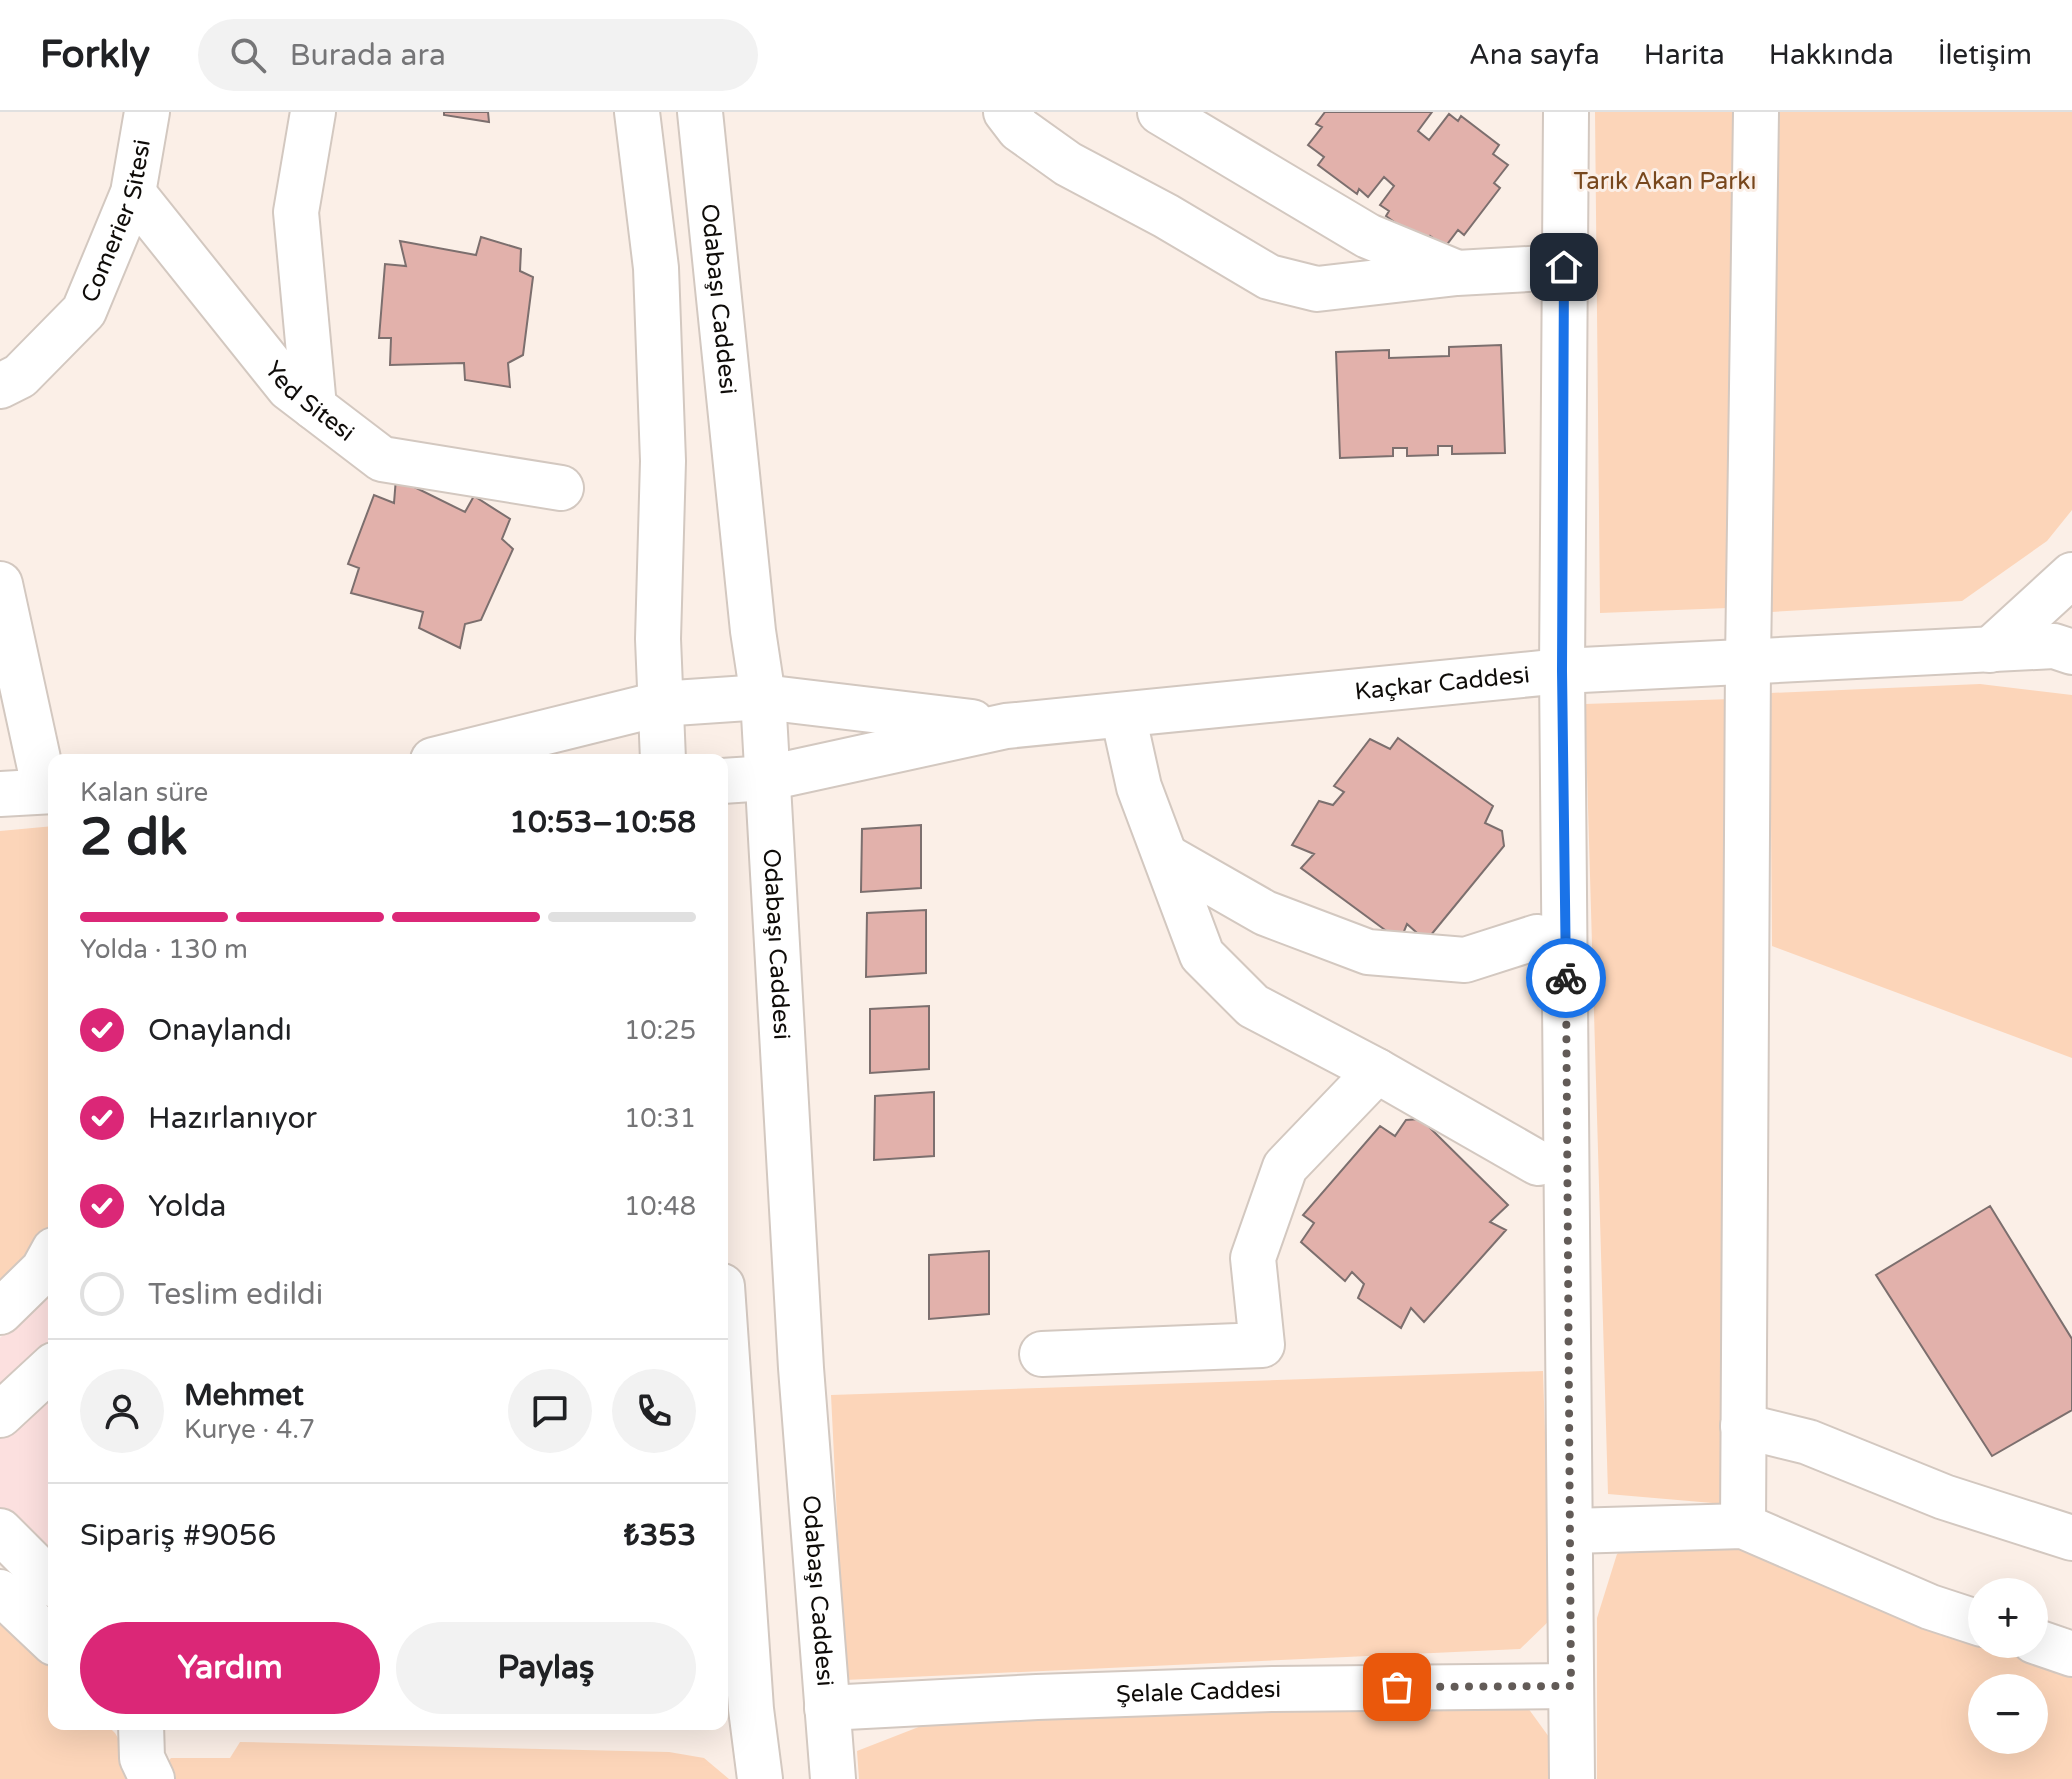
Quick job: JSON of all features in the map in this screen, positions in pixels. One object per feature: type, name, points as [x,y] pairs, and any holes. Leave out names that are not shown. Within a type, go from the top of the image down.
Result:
[{"type":"street","name":"Comerier Sitesi","points":[[0,386],[20,376],[84,311],[133,193],[147,112]]},
{"type":"street","points":[[313,112],[296,212],[314,407]]},
{"type":"street","points":[[637,112],[656,268],[663,461],[658,639],[663,754]]},
{"type":"street","name":"Odabaşı Caddesi","points":[[700,112],[753,631],[763,697],[801,1368],[833,1779]]},
{"type":"street","points":[[1006,112],[1019,129],[1068,164],[1166,216],[1269,277],[1317,289],[1457,273],[1564,267]]},
{"type":"street","points":[[1160,112],[1368,236],[1457,273]]},
{"type":"street","points":[[1566,112],[1562,671],[1572,1779]]},
{"type":"street","points":[[1743,1526],[1748,661],[1756,112]]},
{"type":"street","name":"Yed Sitesi","points":[[133,193],[289,388],[382,459],[561,488]]},
{"type":"street","points":[[1990,650],[2072,575]]},
{"type":"street","points":[[0,584],[48,787]]},
{"type":"street","name":"Kaçkar Caddesi","points":[[728,781],[768,778],[1006,726],[1562,671],[2054,646],[2072,652]]},
{"type":"street","name":"Kaçkar Caddesi","points":[[457,754],[659,704],[763,697],[1006,726]]},
{"type":"street","points":[[1123,715],[1139,787],[1202,955],[1253,1006],[1377,1071],[1538,1163]]},
{"type":"street","points":[[0,794],[48,791]]},
{"type":"street","points":[[1167,857],[1265,913],[1368,952],[1465,960],[1537,937]]},
{"type":"street","points":[[1042,1354],[1262,1345],[1253,1258],[1285,1167],[1377,1071]]},
{"type":"street","points":[[0,1312],[43,1270],[48,1261]]},
{"type":"street","points":[[0,1415],[48,1371]]},
{"type":"street","points":[[1743,1426],[1808,1442],[1944,1497],[2072,1538]]},
{"type":"street","points":[[728,1455],[737,1709],[760,1779]]},
{"type":"street","points":[[1571,1531],[1743,1526],[1930,1607],[1968,1619]]},
{"type":"street","points":[[0,1531],[48,1579]]},
{"type":"street","points":[[0,1592],[48,1637]]},
{"type":"street","points":[[2048,1646],[2072,1654]]},
{"type":"street","name":"Şelale Caddesi","points":[[827,1708],[1257,1690],[1571,1686]]},
{"type":"street","points":[[141,1730],[142,1758],[152,1779]]},
{"type":"shaded area","points":[[48,1289],[48,1612],[0,1563],[0,1338]]},
{"type":"green space","name":"Tarık Akan Parkı","points":[[1595,112],[1737,112],[1728,608],[1600,613]]},
{"type":"green space","points":[[1776,112],[2072,112],[2072,510],[2047,541],[1962,601],[1771,612]]},
{"type":"green space","points":[[1980,684],[2072,695],[2072,1058],[1772,946],[1770,693]]},
{"type":"green space","points":[[1731,699],[1724,1504],[1608,1494],[1585,704]]},
{"type":"green space","points":[[48,827],[48,1243],[0,1293],[0,831]]},
{"type":"green space","points":[[1543,1371],[1551,1619],[1520,1649],[845,1680],[831,1395]]},
{"type":"green space","points":[[1636,1540],[1749,1546],[1968,1638],[1968,1658],[2043,1658],[2072,1669],[2072,1779],[1597,1779],[1597,1618],[1617,1554]]},
{"type":"green space","points":[[0,1617],[48,1665],[48,1730],[112,1730],[142,1779],[0,1779]]},
{"type":"green space","points":[[1523,1701],[1549,1737],[1549,1779],[859,1779],[857,1751],[952,1714]]},
{"type":"green space","points":[[240,1742],[669,1752],[704,1758],[729,1779],[174,1779],[165,1765],[171,1758],[230,1758]]},
{"type":"building","points":[[444,112],[488,112],[489,122],[444,115]]},
{"type":"building","points":[[1325,112],[1432,112],[1418,131],[1429,140],[1449,114],[1458,121],[1461,116],[1499,145],[1493,154],[1508,165],[1494,183],[1500,188],[1464,235],[1458,230],[1445,247],[1430,236],[1424,244],[1386,216],[1389,211],[1380,205],[1394,186],[1384,177],[1368,197],[1359,189],[1357,194],[1318,165],[1324,157],[1308,145],[1322,127],[1316,124]]},
{"type":"building","points":[[481,237],[521,249],[520,271],[533,277],[523,355],[508,363],[510,387],[465,380],[464,363],[390,365],[391,338],[379,338],[385,264],[406,266],[400,241],[476,255]]},
{"type":"building","points":[[1501,345],[1505,453],[1452,454],[1452,446],[1438,446],[1438,455],[1407,456],[1407,448],[1393,448],[1393,456],[1340,458],[1336,352],[1389,350],[1389,358],[1449,356],[1449,347]]},
{"type":"building","points":[[396,478],[465,512],[474,496],[510,519],[502,539],[513,549],[481,620],[465,624],[460,648],[419,628],[423,612],[351,593],[359,568],[348,564],[374,495],[394,503]]},
{"type":"building","points":[[1398,738],[1493,806],[1485,823],[1502,831],[1504,846],[1426,941],[1407,924],[1400,941],[1301,868],[1314,854],[1292,845],[1319,801],[1333,805],[1344,792],[1334,786],[1370,739],[1390,749]]},
{"type":"building","points":[[921,825],[921,888],[861,892],[862,829]]},
{"type":"building","points":[[926,910],[926,973],[866,977],[867,913]]},
{"type":"building","points":[[929,1006],[929,1069],[870,1073],[870,1009]]},
{"type":"building","points":[[934,1092],[934,1156],[874,1160],[875,1096]]},
{"type":"building","points":[[1421,1119],[1508,1205],[1490,1222],[1506,1230],[1424,1322],[1411,1308],[1401,1328],[1358,1298],[1364,1284],[1352,1272],[1345,1281],[1301,1242],[1314,1223],[1303,1215],[1380,1126],[1395,1136],[1406,1120]]},
{"type":"building","points":[[1990,1206],[2072,1339],[2072,1410],[1992,1456],[1876,1275]]},
{"type":"building","points":[[989,1251],[989,1314],[929,1319],[929,1255]]},
{"type":"way so far","points":[[1397,1687],[1571,1686],[1566,978]]},
{"type":"route","points":[[1564,267],[1562,671],[1566,978]]}]
